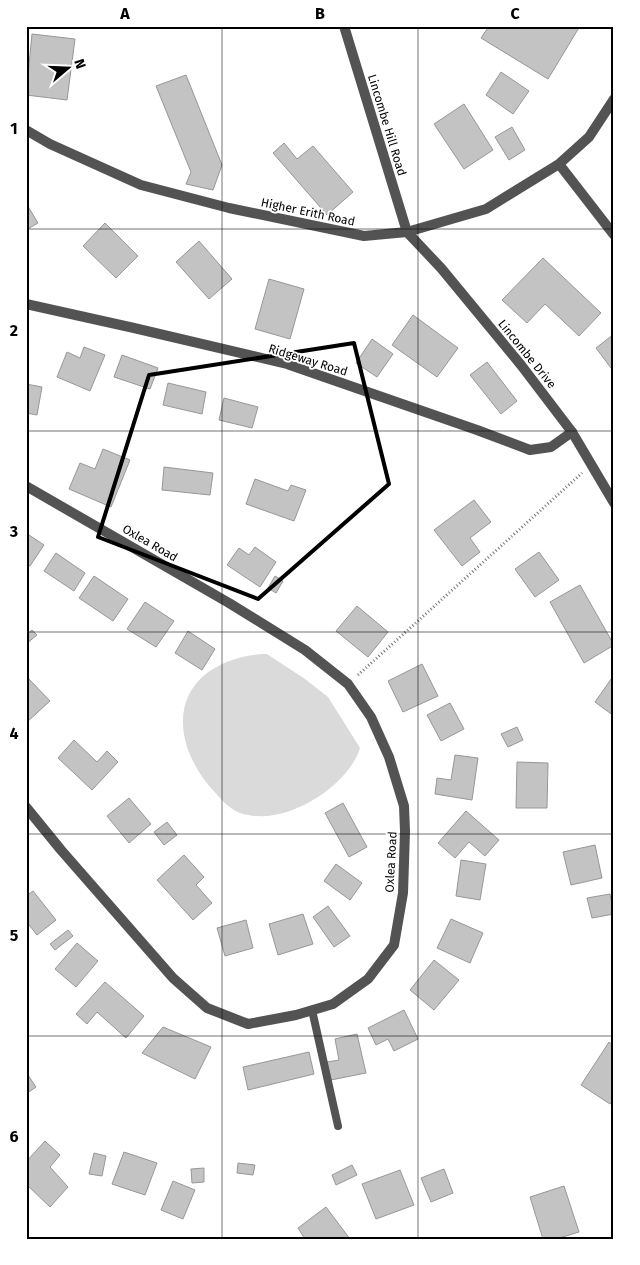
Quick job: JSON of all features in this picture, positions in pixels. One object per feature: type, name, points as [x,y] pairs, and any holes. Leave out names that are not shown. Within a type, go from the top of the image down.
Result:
[{"type":"street","name":"Lincombe Hill Road","points":[[344,26],[407,232]]},
{"type":"street","name":"Higher Erith Road","points":[[26,130],[50,144],[105,170],[150,188],[229,208],[364,236],[407,232],[486,209],[560,164],[589,137],[614,99]]},
{"type":"street","points":[[560,164],[614,235]]},
{"type":"street","name":"Lincombe Drive","points":[[407,232],[441,268],[521,365],[572,432],[614,503]]},
{"type":"street","name":"Ridgeway Road","points":[[26,304],[287,364],[530,450],[552,447],[572,432]]},
{"type":"street","name":"Oxlea Road","points":[[26,486],[221,598],[306,650],[348,684],[375,726],[389,757],[404,806],[405,831],[402,893],[394,945],[368,980],[333,1004],[296,1015],[248,1024],[207,1008],[173,978],[26,807]]},
{"type":"lane","points":[[312,1010],[338,1126]]},
{"type":"path","points":[[348,684],[591,464]]},
{"type":"highlighted area","points":[[354,343],[389,484],[258,599],[98,537],[149,375]]},
{"type":"shaded area","points":[[267,654],[328,697],[360,748],[353,764],[334,785],[320,796],[296,809],[268,816],[240,813],[232,809],[221,799],[197,769],[187,747],[183,727],[184,710],[189,694],[198,681],[210,671],[225,663],[242,657]]},
{"type":"building","points":[[489,26],[580,26],[548,79],[481,38]]},
{"type":"building","points":[[32,34],[75,39],[67,100],[26,95]]},
{"type":"building","points":[[501,72],[529,91],[513,114],[486,95]]},
{"type":"building","points":[[186,75],[222,165],[213,190],[186,184],[191,172],[156,86]]},
{"type":"building","points":[[464,104],[493,150],[464,169],[434,124]]},
{"type":"building","points":[[512,127],[525,150],[509,160],[495,137]]},
{"type":"building","points":[[284,143],[297,159],[313,146],[353,192],[327,215],[273,153]]},
{"type":"building","points":[[26,203],[38,223],[26,230]]},
{"type":"building","points":[[105,223],[138,256],[116,278],[83,246]]},
{"type":"building","points":[[199,241],[232,279],[209,299],[176,262]]},
{"type":"building","points":[[543,258],[601,313],[579,336],[545,304],[527,323],[502,300]]},
{"type":"building","points":[[269,279],[304,289],[290,339],[255,329]]},
{"type":"building","points":[[413,315],[458,348],[437,377],[392,345]]},
{"type":"building","points":[[614,334],[614,372],[596,348]]},
{"type":"building","points":[[372,339],[393,354],[377,377],[356,363]]},
{"type":"building","points":[[84,347],[105,355],[90,391],[57,377],[67,352],[80,358]]},
{"type":"building","points":[[122,355],[158,368],[150,389],[114,377]]},
{"type":"building","points":[[487,362],[517,401],[501,414],[470,375]]},
{"type":"building","points":[[168,383],[206,392],[202,414],[163,405]]},
{"type":"building","points":[[26,384],[42,387],[37,415],[26,413]]},
{"type":"building","points":[[224,398],[258,407],[252,428],[219,420]]},
{"type":"building","points":[[103,449],[130,460],[111,507],[69,489],[80,463],[95,469]]},
{"type":"building","points":[[164,467],[213,473],[210,495],[162,490]]},
{"type":"building","points":[[255,479],[288,491],[291,485],[306,490],[294,521],[246,504]]},
{"type":"building","points":[[474,500],[491,522],[470,538],[480,552],[462,566],[434,530]]},
{"type":"building","points":[[26,533],[44,545],[30,566],[26,564]]},
{"type":"building","points":[[255,547],[276,562],[260,587],[227,565],[239,548],[249,555]]},
{"type":"building","points":[[539,552],[559,580],[535,597],[515,569]]},
{"type":"building","points":[[56,553],[85,573],[74,591],[44,571]]},
{"type":"building","points":[[94,576],[128,599],[113,621],[79,598]]},
{"type":"building","points":[[275,576],[283,581],[276,593],[268,588]]},
{"type":"building","points":[[580,585],[614,645],[584,663],[550,602]]},
{"type":"building","points":[[145,602],[174,621],[156,647],[127,629]]},
{"type":"building","points":[[357,606],[388,632],[368,657],[336,631]]},
{"type":"building","points":[[32,630],[37,635],[26,644],[26,635]]},
{"type":"building","points":[[188,631],[215,649],[202,670],[175,653]]},
{"type":"building","points":[[422,664],[438,696],[403,712],[388,681]]},
{"type":"building","points":[[614,675],[614,716],[595,702]]},
{"type":"building","points":[[26,678],[50,701],[26,723]]},
{"type":"building","points":[[450,703],[464,729],[441,741],[427,715]]},
{"type":"building","points":[[517,727],[523,740],[508,747],[501,734]]},
{"type":"building","points":[[74,740],[97,762],[107,751],[118,762],[92,790],[58,758]]},
{"type":"building","points":[[455,755],[478,758],[472,800],[435,794],[437,778],[451,780]]},
{"type":"building","points":[[517,762],[548,763],[547,808],[516,808]]},
{"type":"building","points":[[129,798],[151,824],[129,843],[107,816]]},
{"type":"building","points":[[343,803],[367,847],[349,857],[325,813]]},
{"type":"building","points":[[466,811],[499,840],[485,856],[469,842],[455,858],[438,843]]},
{"type":"building","points":[[167,822],[177,835],[164,845],[154,832]]},
{"type":"building","points":[[595,845],[602,878],[571,885],[563,852]]},
{"type":"building","points":[[184,855],[204,877],[196,885],[212,903],[193,920],[157,880]]},
{"type":"building","points":[[461,860],[486,864],[480,900],[456,896]]},
{"type":"building","points":[[336,864],[362,883],[350,900],[324,881]]},
{"type":"building","points":[[33,891],[56,920],[37,935],[26,921],[26,896]]},
{"type":"building","points":[[610,894],[614,914],[592,918],[587,898]]},
{"type":"building","points":[[328,906],[350,936],[334,947],[313,917]]},
{"type":"building","points":[[303,914],[313,944],[278,955],[269,924]]},
{"type":"building","points":[[451,919],[483,933],[470,963],[437,948]]},
{"type":"building","points":[[246,920],[253,948],[225,956],[217,928]]},
{"type":"building","points":[[68,930],[73,936],[55,950],[50,944]]},
{"type":"building","points":[[77,943],[98,961],[76,987],[55,969]]},
{"type":"building","points":[[434,960],[459,980],[434,1010],[410,990]]},
{"type":"building","points":[[105,982],[144,1016],[126,1038],[97,1012],[87,1024],[76,1014]]},
{"type":"building","points":[[404,1010],[418,1039],[394,1051],[388,1039],[376,1045],[368,1028]]},
{"type":"building","points":[[163,1027],[211,1047],[195,1079],[142,1053]]},
{"type":"building","points":[[357,1034],[366,1073],[331,1080],[327,1062],[339,1060],[335,1039]]},
{"type":"building","points":[[609,1042],[614,1046],[614,1098],[610,1104],[581,1085]]},
{"type":"building","points":[[309,1052],[314,1074],[248,1090],[243,1067]]},
{"type":"building","points":[[26,1072],[36,1087],[26,1094]]},
{"type":"building","points":[[45,1141],[60,1155],[50,1167],[68,1187],[50,1207],[26,1184],[26,1162]]},
{"type":"building","points":[[124,1152],[157,1163],[145,1195],[112,1184]]},
{"type":"building","points":[[94,1153],[106,1156],[102,1176],[89,1174]]},
{"type":"building","points":[[238,1163],[255,1165],[253,1175],[237,1173]]},
{"type":"building","points":[[352,1165],[357,1175],[336,1185],[332,1175]]},
{"type":"building","points":[[204,1168],[204,1182],[192,1183],[191,1169]]},
{"type":"building","points":[[444,1169],[453,1193],[431,1202],[421,1178]]},
{"type":"building","points":[[400,1170],[414,1205],[376,1219],[362,1184]]},
{"type":"building","points":[[173,1181],[195,1190],[183,1219],[161,1210]]},
{"type":"building","points":[[564,1186],[579,1232],[556,1239],[543,1239],[530,1197]]},
{"type":"building","points":[[326,1207],[350,1239],[305,1239],[298,1228]]}]
